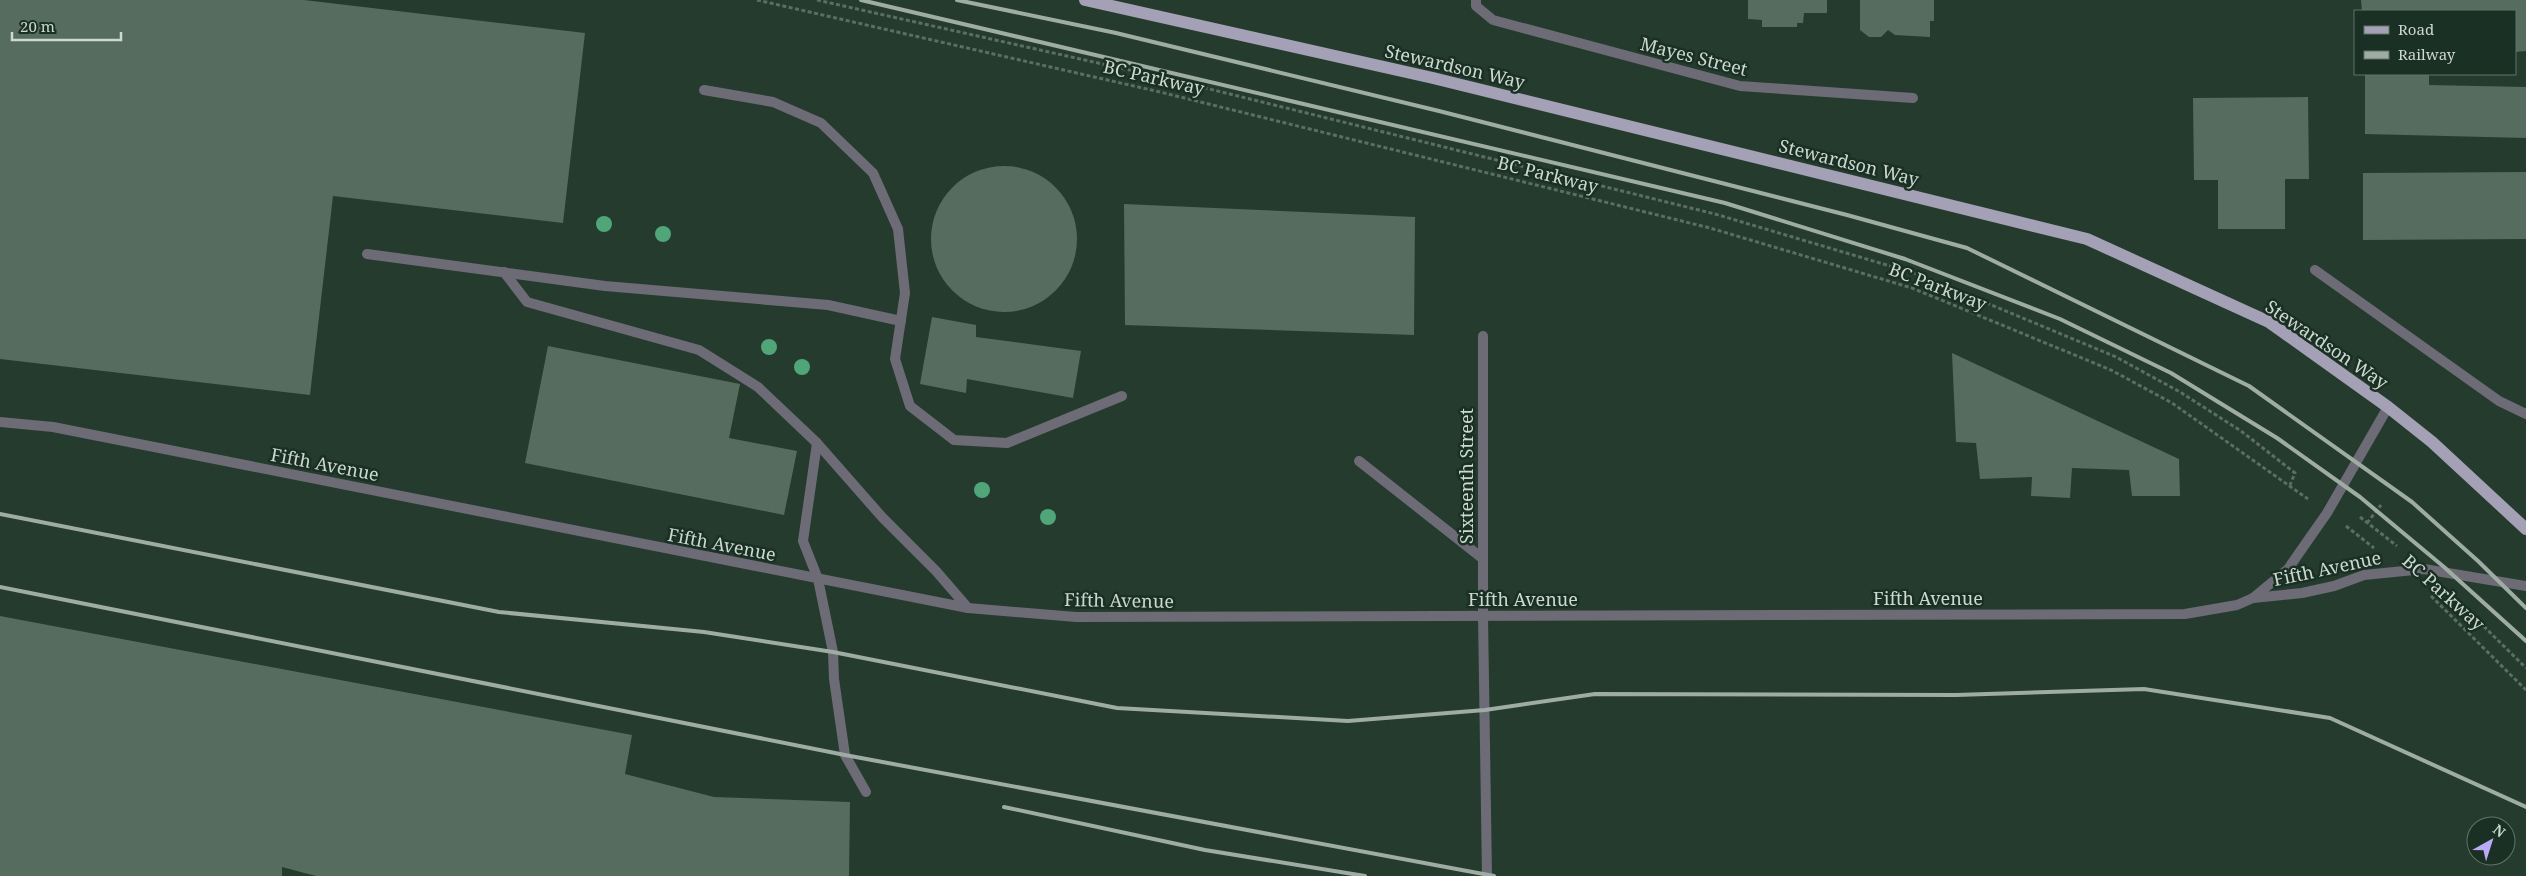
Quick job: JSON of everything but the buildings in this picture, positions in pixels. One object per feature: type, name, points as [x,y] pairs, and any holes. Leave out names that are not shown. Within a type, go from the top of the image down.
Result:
[{"type":"main road","name":"Stewardson Way","points":[[1085,0],[1443,80],[2087,239],[2269,322],[2388,407],[2432,442],[2526,529]]},
{"type":"street","name":"Mayes Street","points":[[1476,3],[1493,20],[1740,86],[1913,98]]},
{"type":"street","points":[[704,90],[773,102],[821,123],[873,172],[898,229],[905,293],[895,359],[910,406],[954,440],[1008,443],[1122,396]]},
{"type":"street","points":[[367,254],[605,286],[828,305],[901,321]]},
{"type":"street","points":[[2314,270],[2498,401],[2526,414]]},
{"type":"street","points":[[504,272],[527,302],[699,350],[758,387],[817,443],[882,517],[936,571],[968,608]]},
{"type":"street","name":"Sixteenth Street","points":[[1483,336],[1482,558],[1487,876]]},
{"type":"street","name":"Fifth Avenue","points":[[0,422],[54,427],[968,608],[1076,617],[2185,614],[2237,605],[2253,598],[2288,569],[2328,513],[2388,407]]},
{"type":"street","points":[[817,443],[803,541],[818,579],[833,652],[834,679],[845,755],[866,792]]},
{"type":"street","points":[[1359,461],[1482,558]]},
{"type":"street","name":"Fifth Avenue","points":[[2253,598],[2285,596],[2334,586],[2364,575],[2401,570],[2424,569],[2526,586]]},
{"type":"path","name":"BC Parkway","points":[[757,0],[1160,92],[1681,221],[1912,288],[2120,375],[2172,403],[2290,485],[2401,570],[2429,594],[2526,690]]},
{"type":"path","name":"BC Parkway","points":[[817,0],[1165,78],[1715,214],[1917,274],[2116,357],[2172,388],[2242,431],[2287,465],[2295,473],[2290,485]]},
{"type":"path","points":[[2367,523],[2381,505]]},
{"type":"path","name":"BC Parkway","points":[[2360,517],[2400,549]]},
{"type":"path","name":"BC Parkway","points":[[2450,593],[2526,668]]},
{"type":"railway","points":[[861,0],[1725,203],[1905,259],[2060,319],[2171,373],[2277,438],[2360,497],[2444,567],[2526,641]]},
{"type":"railway","points":[[957,0],[1116,33],[1439,111],[1847,215],[1967,248],[2249,386],[2412,502],[2478,561],[2526,608]]},
{"type":"railway","points":[[0,514],[499,612],[704,632],[833,652],[1117,708],[1348,721],[1485,710],[1595,694],[1956,695],[2144,689],[2330,718],[2526,807]]},
{"type":"railway","points":[[0,587],[845,755],[1494,876]]},
{"type":"railway","points":[[1004,807],[1205,850],[1365,876]]}]
